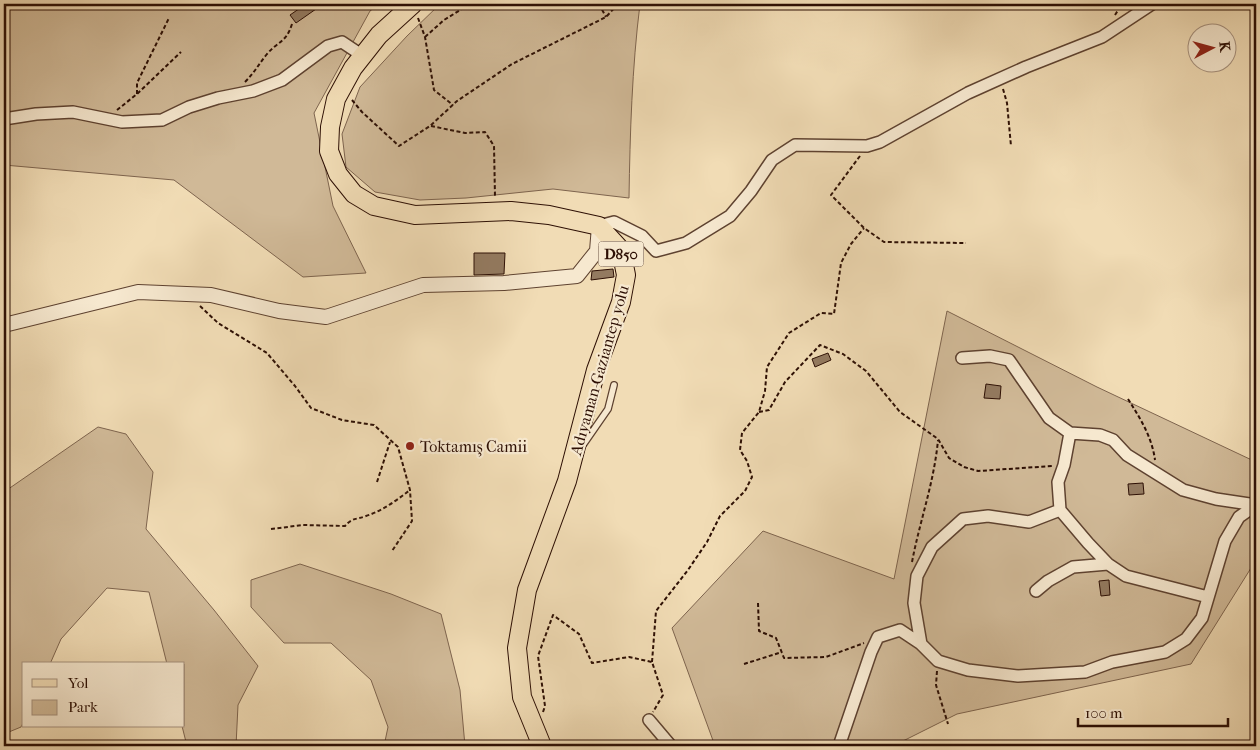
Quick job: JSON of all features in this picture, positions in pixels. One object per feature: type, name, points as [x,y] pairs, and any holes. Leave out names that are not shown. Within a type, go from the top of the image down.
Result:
[{"type":"main road","name":"D850","points":[[414,8],[379,35],[353,68],[336,100],[330,127],[329,151],[338,174],[354,194],[374,206],[416,216],[511,211],[549,215],[600,226]]},
{"type":"main road","name":"Adıyaman-Gaziantep yolu","points":[[542,746],[522,697],[517,648],[527,590],[567,481],[596,370],[621,302],[626,275],[620,250],[600,226]]},
{"type":"street","points":[[4,325],[138,292],[211,295],[279,311],[326,317],[423,285],[504,283],[577,276],[596,251],[600,226],[614,222],[642,236],[656,251],[686,243],[730,216],[751,191],[772,160],[795,146],[867,146],[880,142],[968,93],[1000,78],[1102,37],[1152,4]]},
{"type":"street","points":[[4,118],[73,112],[122,122],[162,120],[189,108],[253,91],[282,80],[328,46],[342,42],[363,56]]},
{"type":"street","points":[[962,358],[990,356],[1010,360],[1049,418],[1070,433],[1100,435],[1113,440],[1127,455],[1182,490],[1216,499],[1256,505]]},
{"type":"street","points":[[1070,433],[1064,465],[1058,482],[1060,510],[1108,564],[1126,576],[1208,598]]},
{"type":"street","points":[[839,746],[870,652],[878,637],[900,630],[921,644],[938,661],[968,670],[1018,676],[1085,672],[1112,662],[1165,652],[1186,639],[1202,618],[1226,541],[1239,517],[1256,505]]},
{"type":"street","points":[[921,644],[914,604],[917,576],[932,547],[963,519],[988,516],[1029,522],[1060,510]]},
{"type":"street","points":[[1036,591],[1048,581],[1073,567],[1108,564]]},
{"type":"street","points":[[649,720],[671,746]]},
{"type":"lane","points":[[573,459],[608,409],[614,385]]},
{"type":"path","points":[[425,37],[444,20],[470,4]]},
{"type":"path","points":[[600,4],[606,17]]},
{"type":"path","points":[[342,88],[362,112],[400,146],[430,126],[453,105],[512,64],[606,17],[618,4]]},
{"type":"path","points":[[414,8],[425,37],[434,90],[453,105]]},
{"type":"path","points":[[137,94],[137,83],[169,18]]},
{"type":"path","points":[[230,96],[253,74],[268,53],[288,35],[292,24]]},
{"type":"path","points":[[116,110],[137,94],[181,52]]},
{"type":"path","points":[[1000,78],[1007,103],[1011,146]]},
{"type":"path","points":[[430,126],[465,133],[485,132],[494,146],[494,191],[498,212]]},
{"type":"path","points":[[867,146],[831,195],[864,228],[884,242],[966,243]]},
{"type":"path","points":[[649,720],[663,695],[652,662],[656,611],[707,542],[720,516],[745,490],[752,478],[747,461],[740,450],[742,433],[759,412],[765,391],[767,367],[789,334],[821,313],[834,314],[841,263],[851,244],[864,228]]},
{"type":"path","points":[[187,294],[218,323],[267,353],[296,386],[311,408],[342,420],[374,425],[398,447],[410,490],[412,521],[392,551]]},
{"type":"path","points":[[759,412],[769,410],[785,382],[820,345],[842,354],[866,371],[900,412],[938,439],[949,458],[964,467],[978,471],[1064,465]]},
{"type":"path","points":[[1128,399],[1142,421],[1153,448],[1156,472]]},
{"type":"path","points":[[917,576],[912,564],[919,528],[929,496],[938,439]]},
{"type":"path","points":[[377,482],[390,440]]},
{"type":"path","points":[[271,529],[303,525],[345,526],[351,520],[366,516],[397,500],[410,490]]},
{"type":"path","points":[[758,603],[759,631],[776,638],[784,658],[826,657],[878,637]]},
{"type":"path","points":[[535,730],[545,706],[538,656],[553,614],[579,634],[592,663],[629,657],[652,662]]},
{"type":"path","points":[[744,664],[782,652]]},
{"type":"path","points":[[938,661],[936,685],[948,724]]},
{"type":"green space","points":[[4,4],[379,4],[370,11],[314,113],[333,206],[366,273],[303,277],[174,180],[4,165]]},
{"type":"green space","points":[[440,4],[640,4],[632,101],[629,198],[553,189],[466,198],[420,200],[375,192],[346,167],[342,134],[360,87],[407,36]]},
{"type":"green space","points":[[947,311],[1097,387],[1256,462],[1256,560],[1191,664],[957,714],[893,746],[715,746],[672,628],[763,531],[894,579]]},
{"type":"green space","points":[[98,427],[126,434],[153,472],[146,529],[258,666],[238,705],[236,746],[187,746],[182,728],[185,728],[185,662],[166,662],[149,592],[107,588],[61,639],[51,662],[22,662],[22,725],[4,734],[4,492]]},
{"type":"green space","points":[[300,564],[391,594],[441,614],[460,690],[465,746],[384,746],[388,727],[371,680],[331,643],[284,643],[251,607],[251,580]]},
{"type":"building","points":[[306,4],[311,4],[316,9],[296,23],[290,15]]},
{"type":"building","points":[[474,253],[505,253],[504,274],[474,275]]},
{"type":"building","points":[[613,269],[614,277],[591,280],[592,271]]},
{"type":"building","points":[[828,353],[831,360],[815,367],[812,359]]},
{"type":"building","points":[[986,384],[1001,386],[1000,399],[984,398]]},
{"type":"building","points":[[1143,483],[1144,494],[1129,495],[1128,484]]},
{"type":"building","points":[[1109,580],[1110,595],[1101,596],[1099,581]]},
{"type":"place","name":"Toktamış Camii","points":[[410,446]]}]
